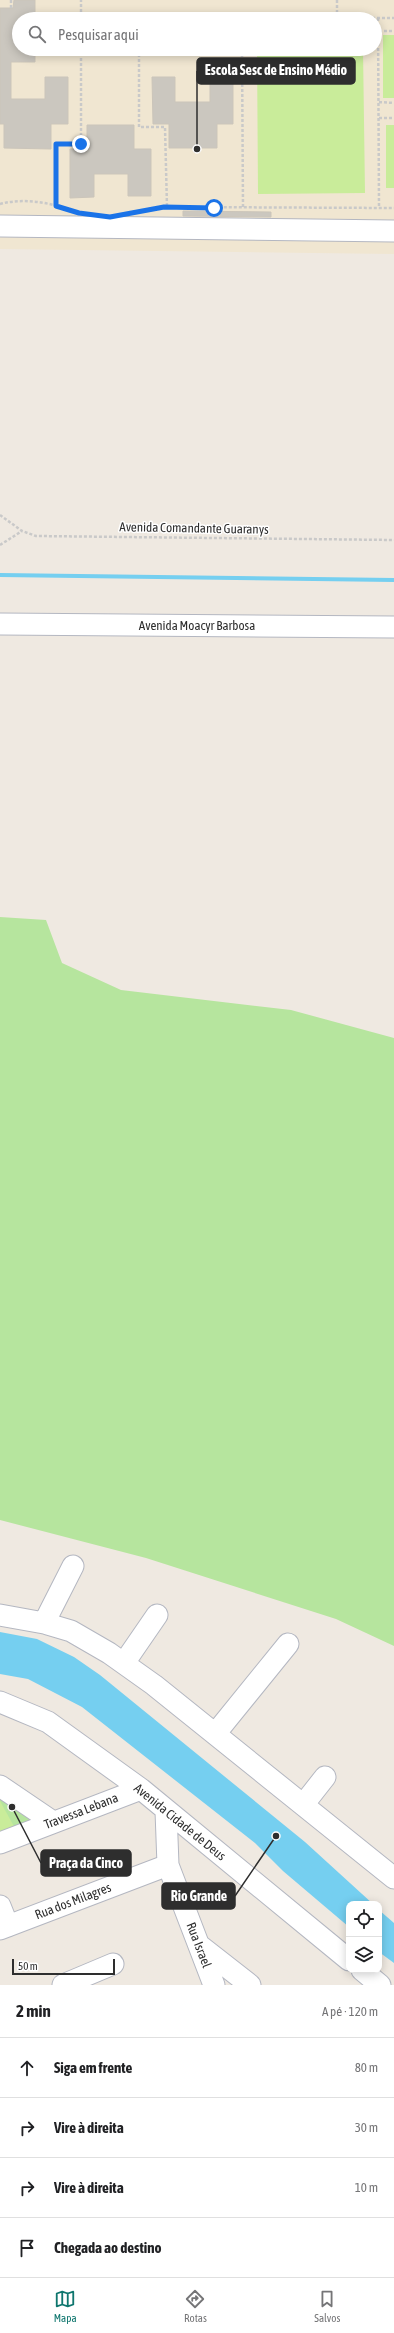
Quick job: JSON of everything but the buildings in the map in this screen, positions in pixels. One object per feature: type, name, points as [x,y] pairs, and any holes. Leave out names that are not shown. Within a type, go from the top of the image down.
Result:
[{"type":"street","points":[[0,226],[394,231]]},
{"type":"street","name":"Avenida Moacyr Barbosa","points":[[0,624],[394,627]]},
{"type":"street","points":[[44,1624],[73,1566]]},
{"type":"street","points":[[124,1664],[157,1614]]},
{"type":"street","points":[[0,1615],[71,1631],[124,1664],[216,1734],[394,1878]]},
{"type":"street","points":[[216,1734],[288,1644]]},
{"type":"street","name":"Avenida Cidade de Deus","points":[[0,1702],[48,1722],[140,1789],[346,1958]]},
{"type":"street","points":[[302,1805],[325,1777]]},
{"type":"street","points":[[0,1786],[53,1822]]},
{"type":"street","name":"Travessa Lebana","points":[[0,1842],[140,1789]]},
{"type":"street","name":"Rua Israel","points":[[166,1811],[168,1865],[214,1985]]},
{"type":"street","name":"Rua dos Milagres","points":[[4,1928],[168,1865]]},
{"type":"street","points":[[0,1906],[4,1928]]},
{"type":"street","points":[[199,1944],[250,1985]]},
{"type":"street","points":[[63,1985],[113,1964]]},
{"type":"street","points":[[366,1973],[380,1985]]},
{"type":"path","points":[[11,0],[11,8]]},
{"type":"path","points":[[81,0],[81,12]]},
{"type":"path","points":[[337,0],[337,12]]},
{"type":"path","points":[[382,18],[394,18]]},
{"type":"path","points":[[382,31],[394,31]]},
{"type":"path","points":[[56,206],[56,144],[81,144],[81,56]]},
{"type":"path","points":[[139,56],[140,127],[165,127],[167,207]]},
{"type":"path","points":[[242,56],[243,208]]},
{"type":"path","points":[[379,56],[379,207]]},
{"type":"path","points":[[379,102],[394,103]]},
{"type":"path","points":[[379,118],[394,118]]},
{"type":"path","points":[[0,204],[28,201],[73,211]]},
{"type":"path","points":[[142,212],[167,207],[243,208],[276,206],[394,208]]},
{"type":"path","name":"Avenida Comandante Guaranys","points":[[0,515],[22,531],[36,536],[394,540]]},
{"type":"path","points":[[0,545],[22,531]]},
{"type":"shaded area","points":[[0,0],[394,0],[394,254],[0,249]]},
{"type":"green space","points":[[383,35],[394,35],[394,98],[383,98]]},
{"type":"green space","points":[[257,56],[363,56],[365,193],[258,194]]},
{"type":"green space","points":[[386,125],[394,125],[394,188],[386,188]]},
{"type":"green space","points":[[0,917],[46,920],[62,963],[121,990],[291,1010],[394,1038],[394,1646],[336,1619],[146,1558],[0,1520]]},
{"type":"green space","points":[[0,1791],[41,1823],[0,1840]]},
{"type":"green space","points":[[0,1801],[16,1830],[0,1836]]},
{"type":"water","points":[[0,1632],[37,1639],[74,1657],[100,1675],[305,1842],[370,1901],[346,1901],[346,1924],[283,1871],[255,1843],[82,1707],[28,1679],[0,1674]]},
{"type":"water","points":[[382,1913],[394,1923],[394,1963],[382,1954]]},
{"type":"waterway","points":[[0,575],[394,580]]},
{"type":"place","name":"Escola Sesc de Ensino Médio","points":[[197,149]]},
{"type":"place","name":"Praça da Cinco","points":[[12,1807]]},
{"type":"place","name":"Rio Grande","points":[[276,1836]]},
{"type":"route","points":[[81,144],[56,144],[56,206],[79,213],[110,217],[137,214],[154,208],[164,207],[214,208]]}]
